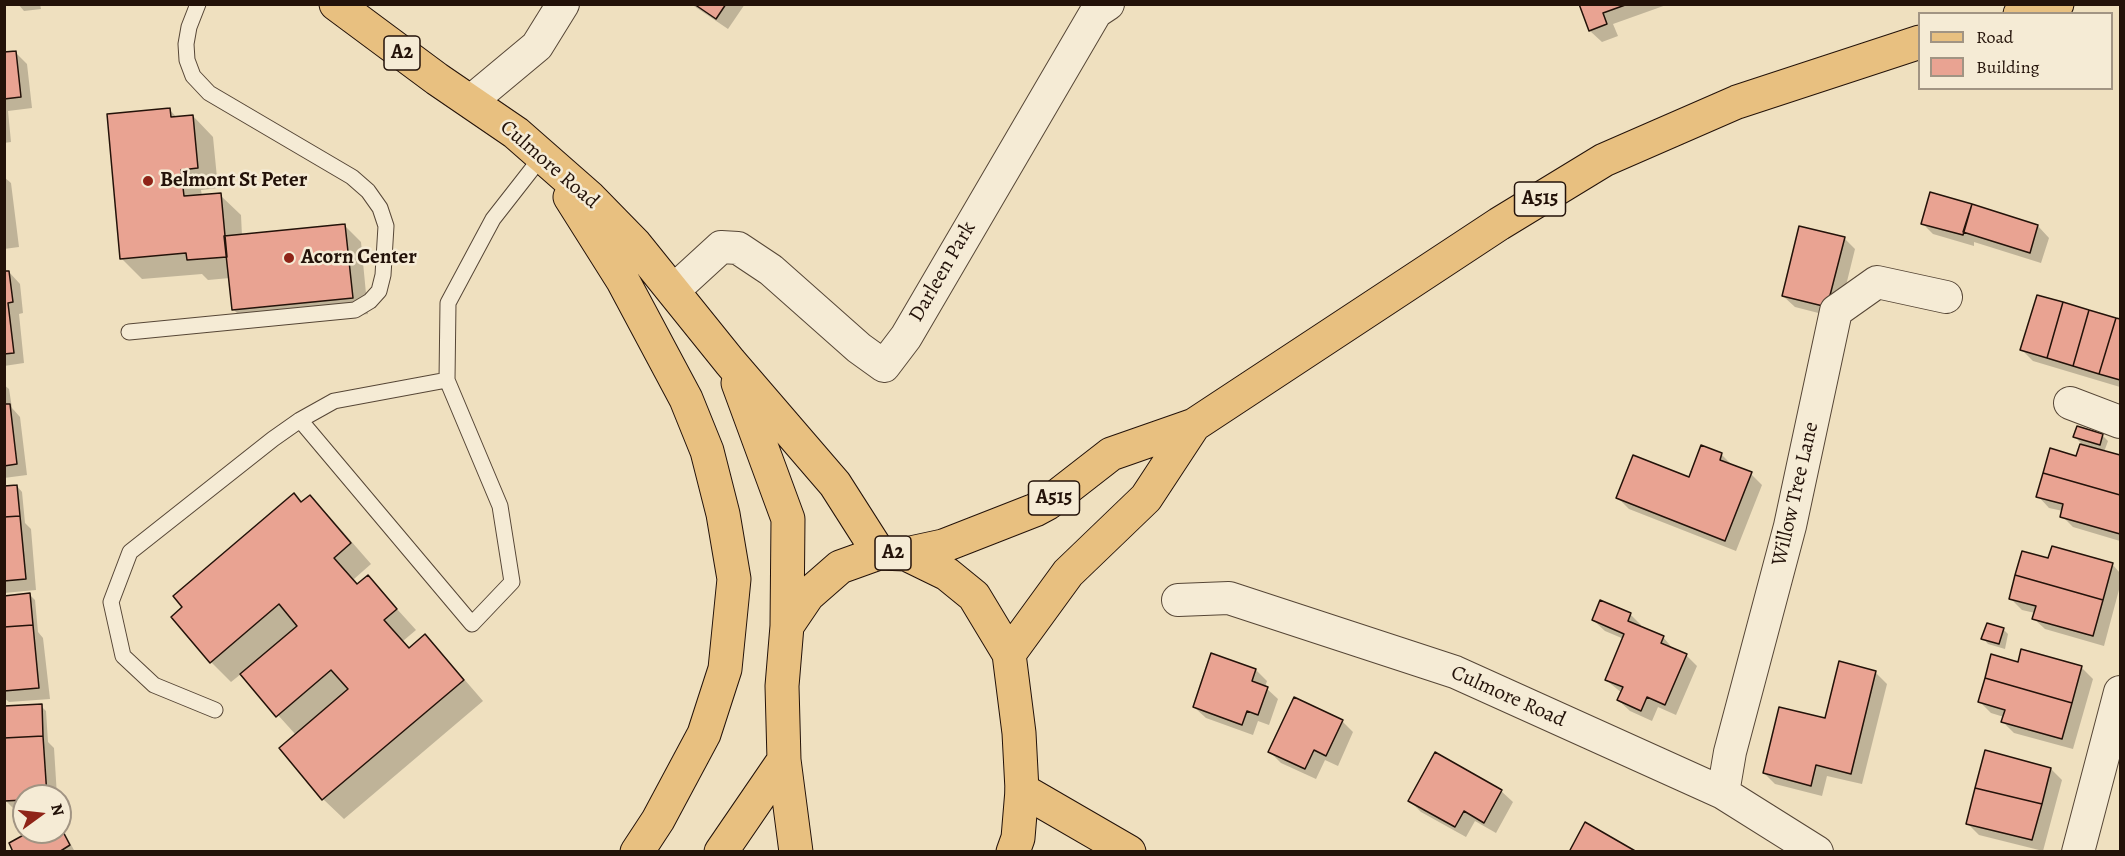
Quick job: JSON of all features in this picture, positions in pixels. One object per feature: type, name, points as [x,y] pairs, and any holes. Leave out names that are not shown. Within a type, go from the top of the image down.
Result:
[{"type":"main road","name":"Culmore Road","points":[[336,4],[543,155],[590,198],[635,244],[730,362],[893,553]]},
{"type":"main road","points":[[2027,12],[2057,4]]},
{"type":"main road","name":"A515","points":[[893,553],[943,546],[1035,510],[1048,503],[1111,454],[1194,425],[1499,224],[1604,160],[1737,102],[1918,43]]},
{"type":"main road","points":[[543,155],[623,281],[686,399],[707,451],[723,514],[734,579],[725,669],[704,734],[658,820],[637,852]]},
{"type":"main road","name":"Culmore Road","points":[[730,362],[788,519],[787,626]]},
{"type":"main road","name":"A515","points":[[1009,654],[1068,573],[1146,498],[1194,425]]},
{"type":"main road","name":"A2","points":[[796,852],[784,760],[782,686],[787,626],[808,595],[840,567],[893,553],[947,574],[974,596],[1009,654],[1019,733],[1022,790],[1018,838],[1013,852]]},
{"type":"main road","points":[[721,852],[784,760]]},
{"type":"main road","points":[[1022,790],[1129,852]]},
{"type":"street","points":[[471,101],[537,46],[563,4]]},
{"type":"street","name":"Darleen Park","points":[[673,291],[722,248],[738,248],[771,270],[859,348],[884,366],[906,337],[1096,12],[1108,4]]},
{"type":"street","name":"Willow Tree Lane","points":[[1723,793],[1730,752],[1790,526],[1836,311],[1877,282],[1946,297]]},
{"type":"street","points":[[2070,403],[2121,422]]},
{"type":"street","name":"Culmore Road","points":[[1178,600],[1229,598],[1455,672],[1723,793],[1817,852]]},
{"type":"street","points":[[2078,852],[2121,692]]},
{"type":"lane","points":[[129,332],[355,310],[370,302],[379,291],[383,275],[386,226],[380,208],[368,191],[352,177],[209,93],[193,76],[187,60],[186,44],[189,27],[198,4]]},
{"type":"lane","points":[[300,420],[472,624],[512,582],[500,506],[447,380],[448,303],[493,219],[543,155]]},
{"type":"lane","points":[[215,710],[154,685],[123,656],[111,602],[130,552],[300,420],[334,401],[447,380]]},
{"type":"building","points":[[694,4],[726,4],[716,19]]},
{"type":"building","points":[[1579,4],[1628,4],[1603,13],[1607,24],[1589,31]]},
{"type":"building","points":[[16,51],[21,97],[4,99],[4,52]]},
{"type":"building","name":"Belmont St Peter","points":[[170,108],[171,117],[193,115],[198,168],[181,170],[184,196],[221,193],[227,257],[187,260],[186,253],[120,259],[107,114]]},
{"type":"building","points":[[1930,192],[1972,204],[1963,235],[1921,224]]},
{"type":"building","points":[[1972,204],[2038,225],[2030,253],[1963,232]]},
{"type":"building","points":[[345,224],[353,298],[232,310],[224,236]]},
{"type":"building","points":[[1799,226],[1845,237],[1827,307],[1782,296]]},
{"type":"building","points":[[4,271],[9,271],[13,302],[8,303],[14,353],[4,354]]},
{"type":"building","points":[[2037,295],[2063,302],[2047,358],[2020,350]]},
{"type":"building","points":[[2063,302],[2089,310],[2073,366],[2047,358]]},
{"type":"building","points":[[2089,310],[2116,318],[2099,374],[2073,366]]},
{"type":"building","points":[[2116,318],[2120,319],[2120,380],[2099,374]]},
{"type":"building","points":[[4,404],[10,404],[17,464],[4,466]]},
{"type":"building","points":[[2077,426],[2103,434],[2100,445],[2073,437]]},
{"type":"building","points":[[2080,444],[2120,455],[2120,495],[2043,473],[2050,448],[2076,456]]},
{"type":"building","points":[[1701,445],[1722,453],[1720,460],[1752,472],[1725,541],[1616,498],[1633,455],[1689,477]]},
{"type":"building","points":[[2043,473],[2120,495],[2120,534],[2060,517],[2063,504],[2036,497]]},
{"type":"building","points":[[17,485],[20,516],[4,517],[4,486]]},
{"type":"building","points":[[294,493],[301,502],[310,495],[351,543],[334,558],[357,584],[368,575],[397,609],[384,620],[409,648],[425,634],[464,680],[322,800],[279,748],[348,689],[331,670],[276,717],[240,674],[297,626],[279,604],[210,663],[171,617],[182,607],[173,596]]},
{"type":"building","points":[[20,516],[26,579],[4,581],[4,517]]},
{"type":"building","points":[[2052,546],[2113,563],[2103,600],[2015,575],[2022,551],[2048,558]]},
{"type":"building","points":[[2015,575],[2103,600],[2093,636],[2032,619],[2036,606],[2009,599]]},
{"type":"building","points":[[30,593],[33,625],[4,627],[4,596]]},
{"type":"building","points":[[1600,600],[1631,613],[1628,621],[1664,636],[1661,643],[1687,654],[1665,705],[1647,697],[1641,711],[1617,700],[1623,687],[1605,680],[1624,634],[1592,620]]},
{"type":"building","points":[[1987,623],[2004,628],[1999,644],[1981,639]]},
{"type":"building","points":[[33,625],[39,688],[4,691],[4,627]]},
{"type":"building","points":[[2021,649],[2082,666],[2072,703],[1985,678],[1991,654],[2018,662]]},
{"type":"building","points":[[1211,653],[1256,669],[1252,681],[1268,687],[1258,715],[1247,711],[1242,725],[1193,707]]},
{"type":"building","points":[[1839,661],[1876,671],[1851,774],[1816,765],[1811,786],[1763,773],[1779,707],[1825,718]]},
{"type":"building","points":[[1985,678],[2072,703],[2062,739],[2001,722],[2005,710],[1978,702]]},
{"type":"building","points":[[1294,697],[1343,720],[1326,756],[1314,750],[1305,769],[1268,752]]},
{"type":"building","points":[[42,704],[43,736],[4,738],[4,706]]},
{"type":"building","points":[[43,736],[46,784],[12,784],[12,801],[4,801],[4,738]]},
{"type":"building","points":[[1985,750],[2051,768],[2042,804],[1975,788]]},
{"type":"building","points":[[1435,752],[1502,790],[1484,823],[1464,811],[1455,827],[1408,801]]},
{"type":"building","points":[[1975,788],[2042,804],[2032,840],[1966,824]]},
{"type":"building","points":[[1585,822],[1637,852],[1569,852]]},
{"type":"building","points":[[9,843],[70,845],[59,852],[13,852]]},
{"type":"place","name":"Belmont St Peter","points":[[148,181]]},
{"type":"place","name":"Acorn Center","points":[[289,258]]}]
